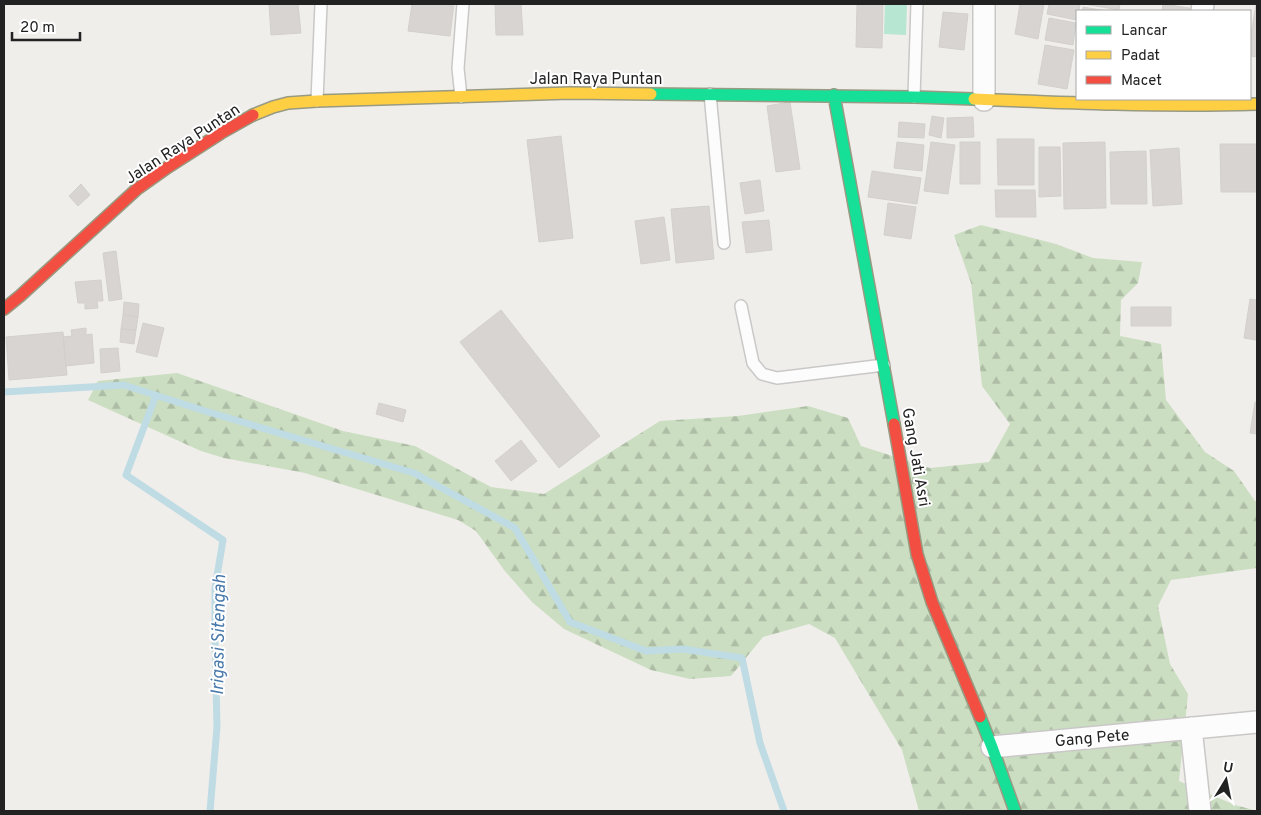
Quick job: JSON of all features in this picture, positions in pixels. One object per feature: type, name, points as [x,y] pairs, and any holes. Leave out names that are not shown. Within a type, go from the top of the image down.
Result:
[{"type":"main road","name":"Jalan Raya Puntan","points":[[4,309],[137,189],[221,133],[254,115],[288,103],[570,93],[834,95],[1108,105],[1201,102],[1257,104]]},
{"type":"main road","name":"Gang Jati Asri","points":[[834,95],[917,554],[932,602],[992,747],[1015,811]]},
{"type":"street","points":[[984,4],[984,100]]},
{"type":"street","name":"Gang Pete","points":[[992,747],[1257,722]]},
{"type":"street","points":[[1191,728],[1200,811]]},
{"type":"lane","points":[[317,101],[321,4]]},
{"type":"lane","points":[[460,97],[458,68],[463,4]]},
{"type":"lane","points":[[914,97],[917,4]]},
{"type":"lane","points":[[710,94],[724,242]]},
{"type":"lane","points":[[741,306],[753,363],[762,374],[777,378],[884,365]]},
{"type":"green space","points":[[885,4],[907,4],[906,35],[884,34]]},
{"type":"green space","points":[[981,225],[1056,244],[1093,258],[1142,262],[1138,283],[1121,300],[1120,336],[1161,344],[1166,400],[1205,452],[1234,471],[1255,501],[1257,501],[1257,568],[1171,580],[1158,606],[1170,664],[1188,694],[1179,781],[1235,805],[1257,811],[919,811],[902,750],[835,638],[809,624],[763,637],[731,676],[690,679],[651,670],[564,629],[532,602],[504,570],[476,531],[458,520],[305,473],[224,458],[201,451],[88,400],[98,381],[177,373],[343,431],[415,446],[491,487],[544,494],[660,421],[738,416],[808,406],[848,418],[861,446],[930,468],[989,462],[1010,424],[982,386],[971,283],[954,235]]},
{"type":"building","points":[[269,4],[298,4],[301,33],[271,35]]},
{"type":"building","points":[[412,4],[454,4],[450,36],[408,31]]},
{"type":"building","points":[[495,4],[521,4],[523,35],[496,35]]},
{"type":"building","points":[[857,4],[883,4],[882,48],[856,47]]},
{"type":"building","points":[[1020,4],[1044,4],[1038,39],[1015,34]]},
{"type":"building","points":[[1049,4],[1080,4],[1079,10],[1076,10],[1076,20],[1047,14]]},
{"type":"building","points":[[1084,4],[1120,4],[1119,10]]},
{"type":"building","points":[[1163,4],[1196,9],[1196,10],[1162,10]]},
{"type":"building","points":[[1257,4],[1257,57],[1251,56],[1251,35]]},
{"type":"building","points":[[1083,7],[1101,10],[1082,10]]},
{"type":"building","points":[[943,12],[968,14],[964,50],[939,47]]},
{"type":"building","points":[[1049,18],[1076,23],[1073,45],[1045,40]]},
{"type":"building","points":[[1045,45],[1074,50],[1067,89],[1038,84]]},
{"type":"building","points":[[790,102],[800,169],[776,172],[767,106]]},
{"type":"building","points":[[932,116],[944,118],[941,138],[929,135]]},
{"type":"building","points":[[973,117],[974,137],[947,138],[947,118]]},
{"type":"building","points":[[899,122],[925,124],[924,138],[898,137]]},
{"type":"building","points":[[561,136],[573,238],[539,242],[527,140]]},
{"type":"building","points":[[997,139],[1034,139],[1034,185],[998,185]]},
{"type":"building","points":[[897,142],[924,145],[922,171],[894,168]]},
{"type":"building","points":[[931,142],[955,145],[948,194],[924,191]]},
{"type":"building","points":[[960,142],[980,142],[980,184],[960,184]]},
{"type":"building","points":[[1105,142],[1106,208],[1064,209],[1063,143]]},
{"type":"building","points":[[1220,144],[1257,144],[1257,192],[1221,192]]},
{"type":"building","points":[[1039,147],[1060,147],[1061,196],[1039,197]]},
{"type":"building","points":[[1179,148],[1182,204],[1153,206],[1150,150]]},
{"type":"building","points":[[1146,151],[1147,204],[1111,204],[1110,152]]},
{"type":"building","points":[[872,171],[921,178],[917,204],[868,197]]},
{"type":"building","points":[[760,180],[764,211],[745,214],[740,183]]},
{"type":"building","points":[[81,184],[90,195],[78,206],[69,196]]},
{"type":"building","points":[[995,190],[1035,190],[1036,217],[996,217]]},
{"type":"building","points":[[888,203],[916,207],[911,239],[884,235]]},
{"type":"building","points":[[709,206],[714,259],[676,263],[671,209]]},
{"type":"building","points":[[664,217],[670,260],[641,264],[635,221]]},
{"type":"building","points":[[769,220],[772,250],[746,253],[742,222]]},
{"type":"building","points":[[116,251],[122,299],[109,301],[103,253]]},
{"type":"building","points":[[101,280],[103,301],[97,301],[98,308],[85,309],[85,303],[78,303],[75,282]]},
{"type":"building","points":[[1250,299],[1257,300],[1256,340],[1244,338]]},
{"type":"building","points":[[124,302],[139,304],[138,317],[123,315]]},
{"type":"building","points":[[1131,307],[1171,307],[1171,326],[1131,326]]},
{"type":"building","points":[[501,310],[600,436],[559,468],[460,342]]},
{"type":"building","points":[[123,315],[138,317],[136,330],[121,329]]},
{"type":"building","points":[[143,323],[164,328],[157,357],[136,352]]},
{"type":"building","points":[[86,328],[86,335],[92,334],[94,363],[66,366],[63,337],[72,336],[71,330]]},
{"type":"building","points":[[121,329],[136,330],[134,344],[120,342]]},
{"type":"building","points":[[63,332],[67,375],[9,380],[6,337]]},
{"type":"building","points":[[118,348],[120,371],[101,373],[100,349]]},
{"type":"building","points":[[1255,402],[1257,402],[1257,434],[1250,433]]},
{"type":"building","points":[[379,403],[406,410],[403,422],[376,414]]},
{"type":"building","points":[[521,440],[537,461],[511,481],[495,461]]},
{"type":"waterway","points":[[4,392],[124,385],[414,473],[515,528],[570,622],[646,651],[683,649],[742,658],[760,743],[784,811]]},
{"type":"waterway","name":"Irigasi Sitengah","points":[[156,395],[126,475],[223,540],[215,588],[217,727],[210,811]]},
{"type":"traffic: fast","points":[[651,94],[974,99]]},
{"type":"traffic: fast","points":[[834,95],[894,424]]},
{"type":"traffic: fast","points":[[980,717],[1015,811]]},
{"type":"traffic: slow","points":[[253,115],[288,103],[317,101],[570,93],[651,94]]},
{"type":"traffic: slow","points":[[974,99],[1150,105],[1257,104]]},
{"type":"traffic: jam","points":[[4,309],[137,189],[221,133],[253,115]]},
{"type":"traffic: jam","points":[[894,424],[917,554],[932,602],[980,717]]}]
